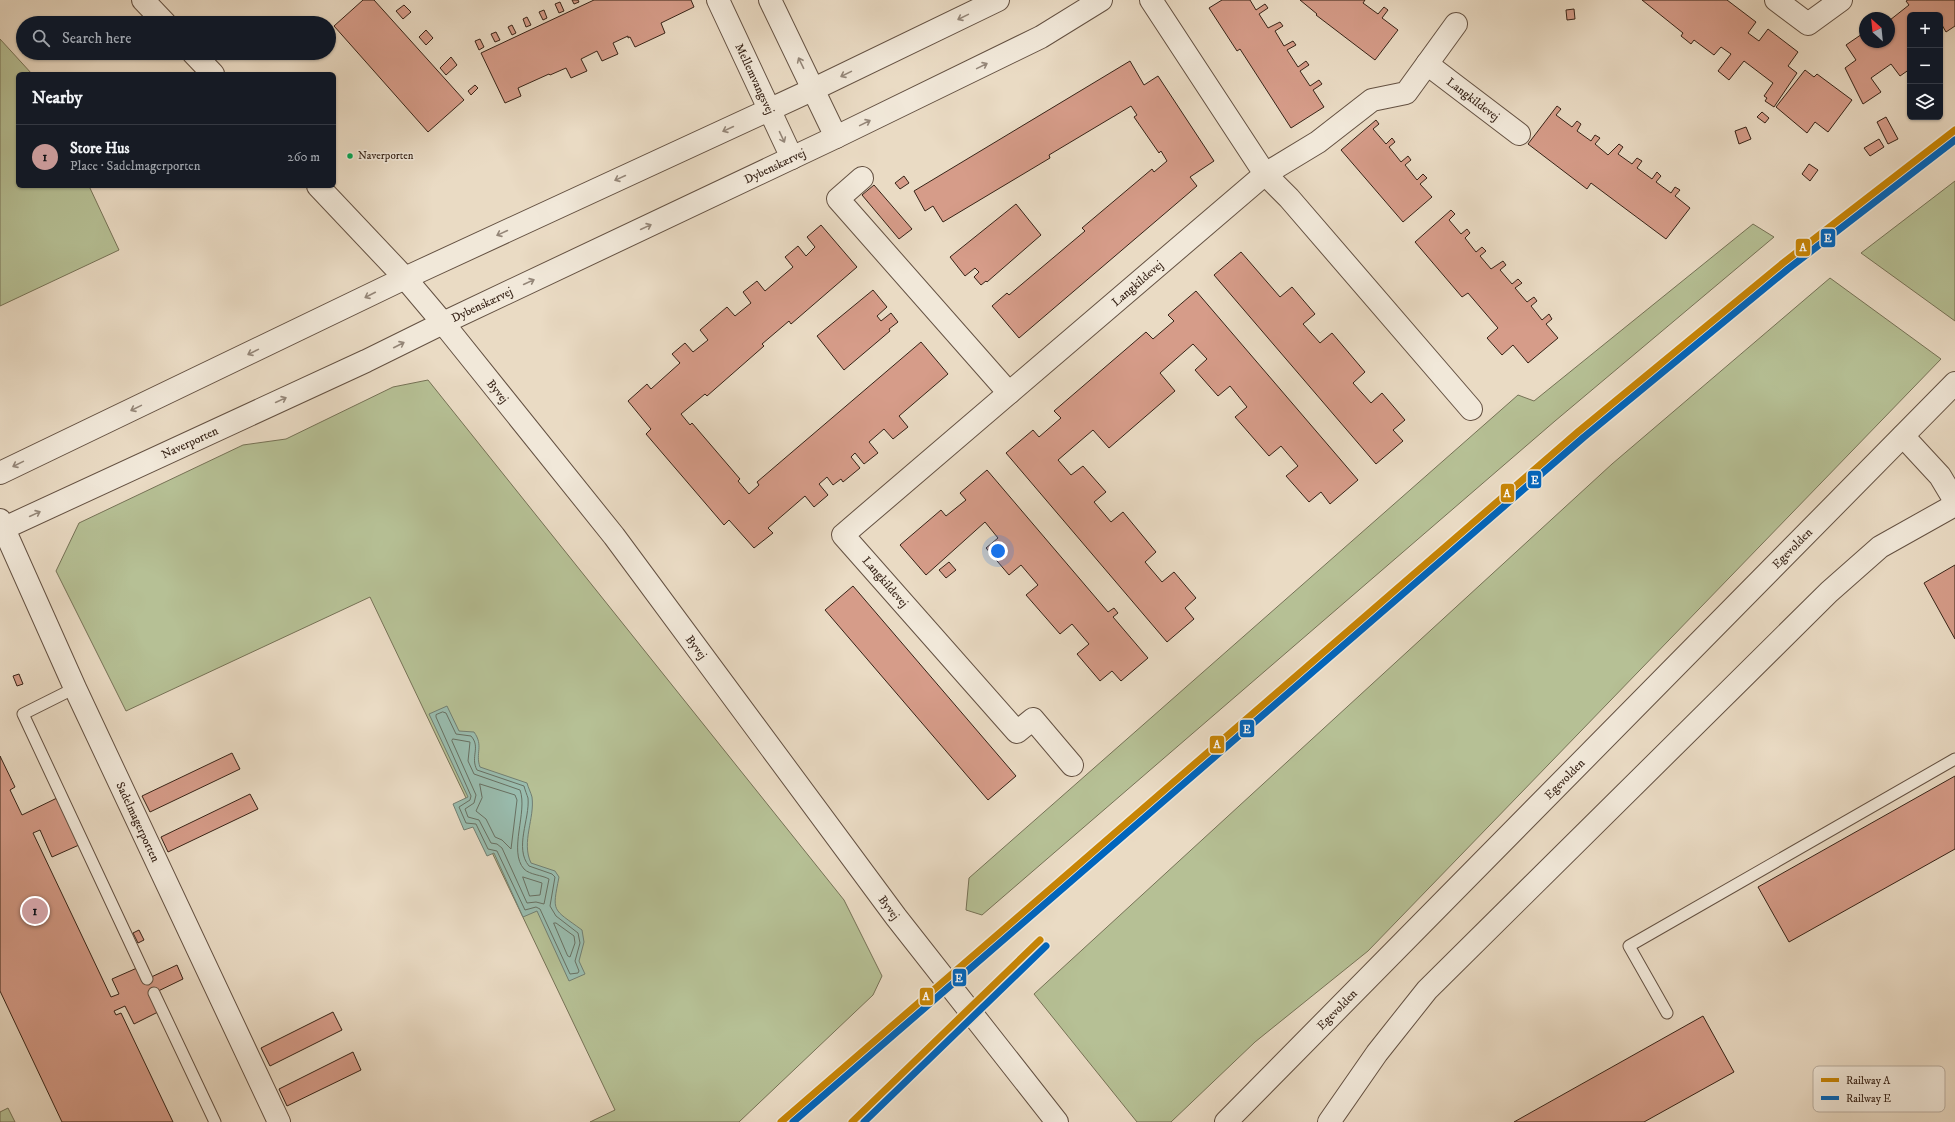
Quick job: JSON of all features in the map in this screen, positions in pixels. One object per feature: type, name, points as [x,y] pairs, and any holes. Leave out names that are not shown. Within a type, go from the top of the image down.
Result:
[{"type":"street","points":[[143,0],[158,16]]},
{"type":"street","name":"Mellemvangsvej","points":[[718,0],[792,158]]},
{"type":"street","points":[[770,0],[836,137]]},
{"type":"street","points":[[0,473],[405,278],[814,89],[998,0]]},
{"type":"street","name":"Dybenskærvej","points":[[443,323],[836,137],[1041,37],[1101,0]]},
{"type":"street","points":[[1151,0],[1265,174],[1289,198],[1471,409]]},
{"type":"street","points":[[1776,0],[1808,24],[1841,0]]},
{"type":"street","name":"Langkildevej","points":[[1072,765],[1033,719],[1017,732],[843,535],[1265,174],[1318,142],[1372,100],[1406,93],[1456,24]]},
{"type":"street","points":[[200,60],[211,72]]},
{"type":"street","name":"Langkildevej","points":[[1427,64],[1519,134]]},
{"type":"street","points":[[862,178],[838,199],[1009,393]]},
{"type":"street","name":"Byvej","points":[[320,188],[405,278],[443,323],[614,536],[896,917],[1057,1122]]},
{"type":"street","name":"Naverporten","points":[[1,526],[366,361],[443,323]]},
{"type":"street","name":"Egevolden","points":[[1226,1122],[1951,388]]},
{"type":"street","points":[[1903,436],[1940,476],[1955,501]]},
{"type":"street","points":[[1329,1122],[1377,1053],[1427,990],[1828,592],[1880,547],[1955,506]]},
{"type":"street","name":"Sadelmagerporten","points":[[1,526],[75,688],[279,1122]]},
{"type":"lane","points":[[75,688],[23,714],[148,979]]},
{"type":"lane","points":[[1667,1013],[1629,946],[1955,759]]},
{"type":"lane","points":[[154,993],[215,1122]]},
{"type":"shaded area","points":[[0,39],[16,56],[16,60],[19,60],[30,72],[16,72],[16,188],[90,188],[119,250],[0,306]]},
{"type":"shaded area","points":[[1955,181],[1955,321],[1861,253]]},
{"type":"shaded area","points":[[1753,224],[1774,237],[1555,421],[982,915],[966,910],[969,878],[1518,395],[1534,401]]},
{"type":"shaded area","points":[[1830,278],[1941,359],[1368,951],[1255,1042],[1171,1122],[1137,1122],[1034,994],[1612,464]]},
{"type":"shaded area","points":[[428,380],[844,900],[882,976],[873,995],[739,1122],[590,1122],[615,1110],[370,597],[126,711],[56,571],[79,523],[243,445],[286,439],[393,387]]},
{"type":"shaded area","points":[[8,1108],[15,1122],[0,1122],[0,1112]]},
{"type":"water","points":[[447,706],[459,731],[474,732],[477,737],[480,767],[527,783],[532,797],[532,813],[527,847],[528,855],[531,863],[555,871],[559,877],[555,904],[557,909],[565,918],[582,930],[584,942],[579,961],[585,974],[569,981],[537,911],[523,917],[494,853],[487,856],[473,827],[464,830],[453,804],[468,797],[429,714]]},
{"type":"building","points":[[363,0],[374,0],[464,100],[428,132],[336,28],[336,24]]},
{"type":"building","points":[[572,0],[578,0],[579,2],[574,4]]},
{"type":"building","points":[[594,0],[691,0],[694,7],[661,23],[665,33],[635,47],[628,36],[613,43],[618,54],[602,61],[597,51],[581,59],[587,71],[571,78],[566,68],[550,75],[549,74],[518,88],[521,96],[505,103],[481,53]]},
{"type":"building","points":[[1222,0],[1250,0],[1256,10],[1265,4],[1268,8],[1259,14],[1268,28],[1280,22],[1283,26],[1275,31],[1284,46],[1293,41],[1296,45],[1287,50],[1298,67],[1306,61],[1309,65],[1300,71],[1310,86],[1319,80],[1322,84],[1313,90],[1324,107],[1291,128],[1240,49],[1237,51],[1209,8]]},
{"type":"building","points":[[1300,0],[1365,0],[1363,3],[1378,14],[1384,7],[1388,10],[1382,18],[1398,30],[1375,60],[1316,15],[1317,14]]},
{"type":"building","points":[[1642,0],[1727,0],[1756,22],[1748,33],[1759,41],[1768,29],[1798,52],[1788,66],[1797,73],[1774,107],[1765,101],[1767,98],[1764,96],[1773,83],[1744,61],[1729,80],[1718,71],[1731,54],[1721,47],[1714,55],[1694,40],[1691,44],[1681,36],[1683,33]]},
{"type":"building","points":[[1955,0],[1955,26],[1946,32],[1943,27],[1943,12],[1907,12],[1907,71],[1900,76],[1891,64],[1871,78],[1881,92],[1863,104],[1845,68],[1856,60],[1846,45],[1859,36],[1859,48],[1895,48],[1895,16],[1909,5],[1906,1]]},
{"type":"building","points":[[560,2],[564,11],[559,13],[555,4]]},
{"type":"building","points":[[404,5],[411,12],[403,19],[396,11]]},
{"type":"building","points":[[1574,9],[1575,19],[1567,20],[1566,10]]},
{"type":"building","points":[[544,10],[547,18],[543,20],[539,12]]},
{"type":"building","points":[[527,17],[531,25],[526,27],[523,19]]},
{"type":"building","points":[[512,25],[516,33],[512,35],[508,27]]},
{"type":"building","points":[[426,30],[433,38],[426,45],[419,37]]},
{"type":"building","points":[[496,32],[500,40],[495,42],[491,34]]},
{"type":"building","points":[[480,39],[484,47],[479,50],[475,41]]},
{"type":"building","points":[[451,57],[457,65],[446,75],[440,68]]},
{"type":"building","points":[[1130,61],[1144,85],[1158,76],[1214,161],[1190,177],[1197,186],[1019,338],[992,306],[1007,293],[1009,295],[1085,231],[1082,228],[1152,169],[1154,172],[1167,161],[1161,151],[1159,153],[1134,117],[1137,115],[1131,106],[1049,155],[1050,158],[943,222],[933,206],[925,211],[914,191]]},
{"type":"building","points":[[1805,70],[1814,77],[1817,74],[1852,100],[1828,132],[1815,122],[1807,133],[1776,107]]},
{"type":"building","points":[[475,85],[478,88],[471,95],[468,91]]},
{"type":"building","points":[[1557,106],[1561,109],[1556,115],[1572,127],[1577,121],[1581,124],[1577,131],[1591,141],[1595,135],[1600,138],[1595,144],[1608,155],[1619,144],[1623,147],[1618,154],[1632,164],[1637,158],[1642,161],[1637,168],[1652,179],[1657,172],[1661,176],[1656,182],[1671,193],[1675,187],[1680,190],[1675,196],[1690,208],[1666,239],[1591,183],[1587,189],[1528,144]]},
{"type":"building","points":[[1762,112],[1769,118],[1765,123],[1757,117]]},
{"type":"building","points":[[1886,117],[1898,139],[1888,144],[1877,122]]},
{"type":"building","points":[[1376,120],[1379,124],[1373,129],[1386,144],[1392,138],[1395,142],[1389,147],[1401,162],[1408,156],[1411,160],[1405,165],[1417,180],[1423,174],[1427,178],[1420,184],[1432,197],[1403,222],[1341,150]]},
{"type":"building","points":[[1746,127],[1751,139],[1739,144],[1735,131]]},
{"type":"building","points":[[1879,139],[1884,147],[1870,156],[1864,148]]},
{"type":"building","points":[[1809,164],[1818,170],[1810,181],[1802,174]]},
{"type":"building","points":[[904,176],[909,183],[900,189],[895,183]]},
{"type":"building","points":[[874,185],[912,229],[899,239],[862,195]]},
{"type":"building","points":[[1016,204],[1041,235],[987,282],[986,281],[981,285],[974,277],[979,272],[975,268],[965,276],[950,257]]},
{"type":"building","points":[[1451,210],[1455,214],[1449,220],[1461,234],[1467,229],[1470,233],[1465,238],[1476,252],[1482,247],[1486,251],[1480,256],[1491,269],[1503,261],[1506,265],[1500,270],[1512,284],[1518,279],[1522,283],[1515,288],[1527,302],[1534,297],[1537,301],[1531,306],[1542,320],[1549,314],[1552,319],[1546,324],[1558,338],[1528,363],[1513,345],[1502,355],[1487,338],[1498,328],[1468,293],[1462,297],[1415,242]]},
{"type":"building","points":[[821,225],[857,267],[791,324],[789,321],[762,344],[764,346],[707,396],[705,394],[681,414],[690,425],[692,423],[740,479],[738,481],[749,494],[759,485],[757,482],[921,342],[948,374],[899,416],[908,427],[893,439],[884,429],[869,442],[878,453],[864,464],[855,453],[851,457],[860,468],[843,482],[841,479],[833,485],[827,477],[819,484],[828,495],[814,507],[805,496],[768,528],[773,533],[754,548],[729,520],[724,525],[646,434],[651,429],[628,401],[647,384],[651,389],[680,363],[672,354],[685,343],[693,352],[708,340],[700,330],[727,307],[735,316],[751,303],[743,292],[757,281],[765,291],[793,267],[785,257],[798,246],[806,256],[815,247],[807,237]]},
{"type":"building","points":[[1241,252],[1280,297],[1292,287],[1315,314],[1303,324],[1320,343],[1332,333],[1365,372],[1353,383],[1371,403],[1382,393],[1405,420],[1393,430],[1403,441],[1376,464],[1214,275]]},
{"type":"building","points":[[873,290],[887,307],[877,316],[881,321],[891,313],[898,322],[889,329],[890,331],[844,370],[817,336]]},
{"type":"building","points":[[1196,291],[1358,480],[1330,504],[1321,492],[1309,502],[1286,476],[1298,466],[1281,446],[1269,456],[1235,417],[1247,407],[1230,386],[1218,396],[1195,370],[1207,359],[1193,344],[1160,373],[1175,391],[1109,448],[1093,430],[1058,460],[1071,475],[1083,466],[1106,492],[1094,502],[1111,522],[1123,512],[1156,552],[1145,562],[1162,582],[1174,572],[1196,598],[1185,608],[1194,619],[1167,642],[1006,453],[1033,430],[1039,437],[1061,418],[1054,411],[1146,332],[1153,339],[1174,321],[1168,315]]},
{"type":"building","points":[[987,470],[1108,612],[1114,608],[1118,613],[1113,617],[1148,658],[1121,681],[1112,671],[1100,681],[1077,654],[1089,644],[1072,624],[1060,634],[1026,595],[1038,585],[1021,565],[1009,575],[986,548],[998,538],[985,522],[926,575],[900,545],[941,510],[946,516],[966,500],[960,493]]},
{"type":"building","points":[[949,562],[956,570],[946,578],[939,570]]},
{"type":"building","points":[[1955,565],[1955,639],[1924,583]]},
{"type":"building","points":[[853,586],[1016,776],[988,800],[825,610]]},
{"type":"building","points":[[19,674],[23,684],[17,686],[13,676]]},
{"type":"building","points":[[232,753],[240,769],[150,812],[142,796]]},
{"type":"building","points":[[0,756],[15,787],[10,790],[22,815],[57,798],[79,845],[52,857],[40,830],[33,833],[111,997],[119,994],[112,979],[137,968],[147,979],[177,965],[183,979],[150,995],[158,1012],[134,1024],[125,1006],[114,1011],[116,1015],[121,1013],[173,1122],[62,1122],[0,991]]},
{"type":"building","points":[[1955,776],[1955,849],[1789,942],[1758,887]]},
{"type":"building","points":[[250,794],[258,809],[168,852],[161,837]]},
{"type":"building","points":[[139,930],[144,940],[138,943],[133,933]]},
{"type":"building","points":[[333,1012],[342,1030],[270,1066],[261,1048]]},
{"type":"building","points":[[1703,1016],[1734,1072],[1644,1122],[1514,1122]]},
{"type":"building","points":[[353,1052],[361,1070],[287,1106],[279,1089]]},
{"type":"rail line","name":"A","points":[[781,1122],[1579,431],[1783,263],[1955,130]]},
{"type":"rail line","name":"E","points":[[793,1122],[1584,437],[1788,269],[1955,140]]},
{"type":"rail line","name":"A","points":[[852,1122],[1040,940]]},
{"type":"rail line","name":"E","points":[[864,1122],[1046,946]]},
{"type":"place","name":"Naverporten","points":[[350,156]]},
{"type":"place","name":"Store Hus","points":[[35,911]]}]
